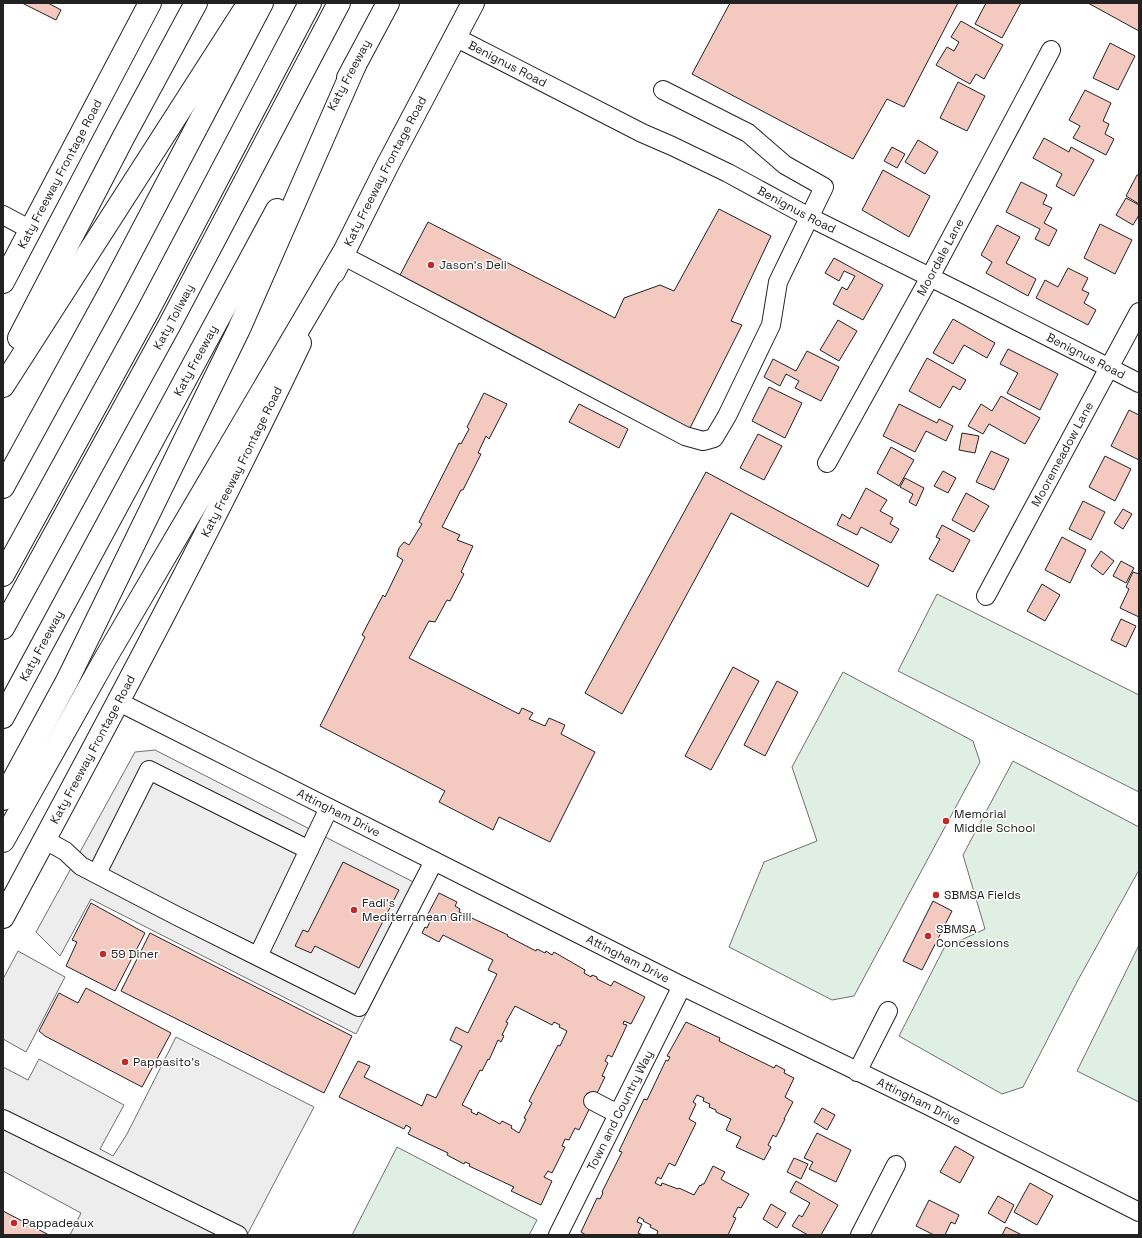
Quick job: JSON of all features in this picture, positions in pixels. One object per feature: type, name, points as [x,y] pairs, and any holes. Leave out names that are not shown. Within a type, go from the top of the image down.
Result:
[{"type":"main road","name":"Katy Freeway Frontage Road","points":[[3,282],[150,3]]},
{"type":"main road","points":[[120,145],[190,3]]},
{"type":"main road","points":[[3,370],[196,3]]},
{"type":"main road","points":[[3,386],[250,3]]},
{"type":"main road","points":[[3,487],[111,290],[262,3]]},
{"type":"main road","name":"Katy Tollway","points":[[3,575],[148,310],[310,3]]},
{"type":"main road","name":"Katy Tollway","points":[[3,628],[170,324],[339,3]]},
{"type":"main road","name":"Katy Freeway","points":[[3,717],[388,3]]},
{"type":"main road","name":"Katy Freeway Frontage Road","points":[[3,918],[119,702],[274,398],[342,255],[473,3]]},
{"type":"main road","points":[[3,800],[67,681],[239,329],[355,65]]},
{"type":"main road","points":[[3,841],[105,659],[342,255]]},
{"type":"street","name":"Benignus Road","points":[[455,37],[642,133],[728,173],[809,217],[1139,383]]},
{"type":"street","name":"Moordale Lane","points":[[827,463],[930,277],[1051,50]]},
{"type":"street","points":[[342,255],[685,436],[703,441],[714,438],[724,422],[771,325],[778,282],[824,187],[785,165],[748,132],[663,90]]},
{"type":"street","points":[[3,214],[31,230]]},
{"type":"street","name":"Mooremeadow Lane","points":[[986,596],[1139,312]]},
{"type":"street","name":"Attingham Drive","points":[[119,702],[682,986],[1139,1212]]},
{"type":"street","points":[[96,873],[149,770],[309,850]]},
{"type":"street","points":[[258,956],[329,808]]},
{"type":"street","points":[[45,840],[64,851],[81,866],[359,1007],[434,861]]},
{"type":"street","name":"Town and Country Way","points":[[558,1235],[682,986]]},
{"type":"street","points":[[857,1072],[888,1011]]},
{"type":"street","points":[[593,1101],[618,1114]]},
{"type":"street","points":[[3,1119],[238,1235]]},
{"type":"street","points":[[860,1235],[896,1165]]},
{"type":"green space","points":[[937,594],[1139,695],[1139,792],[898,671]]},
{"type":"green space","points":[[843,672],[973,741],[980,762],[854,996],[832,1000],[729,947],[764,862],[817,841],[792,767]]},
{"type":"green space","points":[[1013,761],[1139,827],[1139,870],[1078,980],[1023,1087],[1002,1094],[899,1036],[944,948],[985,929],[963,855]]},
{"type":"green space","points":[[1139,945],[1139,1102],[1077,1071]]},
{"type":"green space","points":[[397,1147],[537,1220],[529,1235],[352,1235]]},
{"type":"shaded area","points":[[155,750],[429,890],[356,1034],[91,899],[60,956],[36,932],[135,752]]},
{"type":"shaded area","points":[[18,951],[65,977],[26,1052],[3,1039],[3,979]]},
{"type":"shaded area","points":[[176,1037],[314,1107],[247,1235],[70,1235],[81,1213],[3,1171],[3,1067],[28,1080],[39,1059],[124,1105],[100,1149],[113,1156],[127,1134]]},
{"type":"building","points":[[22,3],[48,3],[61,10],[56,20]]},
{"type":"building","points":[[730,3],[958,3],[904,107],[887,99],[853,159],[692,74]]},
{"type":"building","points":[[986,3],[1021,3],[1002,38],[975,24]]},
{"type":"building","points":[[1088,3],[1139,3],[1139,31]]},
{"type":"building","points":[[961,21],[1003,45],[984,79],[976,74],[970,84],[936,65],[947,47],[954,51],[959,42],[951,37]]},
{"type":"building","points":[[1110,43],[1135,56],[1118,90],[1093,78]]},
{"type":"building","points":[[958,82],[985,96],[967,131],[940,118]]},
{"type":"building","points":[[1085,90],[1111,103],[1103,121],[1109,124],[1105,134],[1114,139],[1106,155],[1073,138],[1080,126],[1069,120]]},
{"type":"building","points":[[1044,138],[1069,152],[1071,147],[1094,160],[1074,196],[1056,186],[1062,174],[1033,158]]},
{"type":"building","points":[[918,140],[938,152],[925,174],[905,162]]},
{"type":"building","points":[[892,147],[905,154],[897,168],[884,161]]},
{"type":"building","points":[[883,170],[930,196],[909,237],[862,210]]},
{"type":"building","points":[[1137,175],[1139,175],[1139,204],[1126,196]]},
{"type":"building","points":[[1021,182],[1047,195],[1043,204],[1052,208],[1044,223],[1057,230],[1049,246],[1035,239],[1040,229],[1006,212]]},
{"type":"building","points":[[1126,198],[1139,205],[1139,215],[1133,225],[1116,215]]},
{"type":"building","points":[[719,209],[771,236],[731,321],[742,325],[689,430],[587,378],[587,374],[399,277],[428,222],[615,318],[624,298],[660,285],[674,291]]},
{"type":"building","points":[[1100,224],[1132,240],[1115,274],[1084,258]]},
{"type":"building","points":[[997,225],[1020,237],[1006,263],[1036,279],[1028,296],[986,273],[992,262],[981,255]]},
{"type":"building","points":[[834,258],[883,285],[863,320],[833,304],[842,287],[847,290],[855,276],[844,271],[839,281],[825,273]]},
{"type":"building","points":[[1068,268],[1088,278],[1082,290],[1089,293],[1084,303],[1096,310],[1088,325],[1036,298],[1045,280],[1058,287]]},
{"type":"building","points":[[953,319],[995,343],[987,358],[964,345],[953,364],[933,353]]},
{"type":"building","points":[[838,320],[857,331],[839,361],[820,350]]},
{"type":"building","points":[[1008,349],[1058,374],[1040,410],[1007,393],[1018,373],[1000,364]]},
{"type":"building","points":[[807,351],[839,367],[821,401],[795,388],[799,381],[786,374],[780,386],[764,377],[773,359],[796,371]]},
{"type":"building","points":[[927,358],[966,380],[960,390],[953,386],[940,408],[909,391]]},
{"type":"building","points":[[769,387],[802,403],[785,438],[752,421]]},
{"type":"building","points":[[484,393],[507,404],[489,439],[486,436],[478,453],[481,454],[442,527],[460,535],[457,540],[473,546],[461,572],[464,574],[450,601],[447,600],[435,622],[429,621],[409,658],[519,714],[522,708],[533,713],[529,719],[545,726],[549,718],[565,725],[561,734],[595,752],[550,842],[499,817],[493,830],[439,802],[445,791],[320,726],[365,637],[362,635],[383,595],[385,597],[403,560],[397,556],[399,548],[404,542],[409,545],[422,524],[419,522],[459,443],[461,444],[469,429],[467,427]]},
{"type":"building","points":[[1001,396],[1040,418],[1025,444],[989,424],[983,434],[968,426],[981,404],[992,411]]},
{"type":"building","points":[[579,404],[628,429],[619,448],[569,422]]},
{"type":"building","points":[[899,404],[937,423],[939,419],[953,426],[946,441],[926,431],[915,452],[883,436]]},
{"type":"building","points":[[1129,410],[1139,415],[1139,460],[1111,446]]},
{"type":"building","points":[[962,433],[979,436],[975,453],[959,450]]},
{"type":"building","points":[[758,434],[782,446],[764,480],[740,468]]},
{"type":"building","points":[[891,447],[914,460],[899,486],[877,473]]},
{"type":"building","points":[[991,451],[1009,459],[994,490],[976,482]]},
{"type":"building","points":[[1105,456],[1131,469],[1115,501],[1089,487]]},
{"type":"building","points":[[943,471],[956,478],[948,493],[934,486]]},
{"type":"building","points":[[706,472],[879,565],[868,587],[731,513],[622,714],[585,693]]},
{"type":"building","points":[[905,478],[924,488],[916,506],[909,502],[913,494],[900,487]]},
{"type":"building","points":[[866,488],[887,500],[880,511],[893,518],[890,524],[899,529],[891,543],[861,527],[857,535],[837,525],[842,514],[850,519]]},
{"type":"building","points":[[966,493],[989,506],[974,532],[952,520]]},
{"type":"building","points":[[1083,501],[1105,512],[1091,540],[1069,529]]},
{"type":"building","points":[[1123,509],[1132,514],[1123,529],[1114,523]]},
{"type":"building","points":[[942,525],[970,540],[953,572],[929,559],[940,539],[936,537]]},
{"type":"building","points":[[1062,537],[1086,550],[1070,583],[1045,570]]},
{"type":"building","points":[[1101,551],[1114,561],[1103,575],[1091,566]]},
{"type":"building","points":[[1121,561],[1134,568],[1126,583],[1113,576]]},
{"type":"building","points":[[1133,572],[1139,574],[1139,617],[1120,608],[1129,589],[1126,587]]},
{"type":"building","points":[[1042,584],[1060,595],[1045,621],[1027,611]]},
{"type":"building","points":[[1121,619],[1136,626],[1126,647],[1111,640]]},
{"type":"building","points":[[733,667],[759,681],[711,770],[685,756]]},
{"type":"building","points":[[777,681],[798,692],[765,756],[744,745]]},
{"type":"building","name":"Fadi's Mediterranean Grill","points":[[343,862],[399,890],[359,968],[315,946],[311,953],[295,946],[303,930],[308,932]]},
{"type":"building","points":[[439,893],[457,902],[455,906],[460,909],[459,912],[508,935],[507,936],[536,951],[537,949],[545,953],[546,951],[552,955],[554,952],[585,970],[584,973],[591,977],[592,975],[597,977],[597,979],[611,986],[614,981],[645,997],[631,1024],[624,1021],[623,1024],[627,1025],[612,1057],[608,1055],[605,1061],[608,1063],[602,1076],[605,1077],[579,1130],[575,1128],[569,1140],[565,1139],[562,1146],[565,1147],[552,1173],[548,1171],[544,1177],[552,1181],[541,1205],[511,1191],[514,1187],[469,1166],[470,1164],[465,1162],[464,1164],[447,1155],[448,1153],[408,1134],[411,1128],[406,1125],[404,1129],[339,1097],[358,1061],[370,1066],[364,1077],[422,1106],[427,1094],[436,1098],[462,1046],[450,1040],[456,1027],[468,1033],[497,974],[488,970],[493,960],[443,935],[439,942],[422,933],[425,927],[427,928],[432,917],[428,914]],"holes":[[[515,1006],[552,1025],[554,1022],[560,1025],[559,1027],[567,1031],[560,1046],[558,1045],[529,1101],[532,1103],[524,1118],[526,1119],[519,1133],[511,1128],[512,1126],[502,1121],[500,1124],[478,1112],[477,1115],[471,1112],[472,1110],[462,1105],[480,1070],[482,1071],[488,1059],[489,1060],[498,1040],[501,1042],[504,1036],[502,1035],[508,1023],[506,1022]]]},
{"type":"building","name":"SBMSA Concessions","points":[[933,901],[952,911],[922,970],[903,961]]},
{"type":"building","name":"59 Diner","points":[[91,903],[145,933],[115,991],[66,966],[77,942],[72,940]]},
{"type":"building","points":[[150,933],[352,1036],[324,1093],[121,991]]},
{"type":"building","name":"Pappasito's","points":[[86,988],[171,1033],[142,1087],[45,1036],[39,1031],[59,993],[78,1003]]},
{"type":"building","points":[[686,1022],[720,1038],[719,1041],[774,1068],[776,1065],[785,1070],[784,1073],[794,1078],[785,1097],[793,1102],[776,1137],[773,1135],[768,1145],[771,1147],[764,1160],[736,1147],[741,1137],[726,1130],[731,1119],[709,1107],[710,1104],[703,1101],[704,1098],[697,1095],[693,1102],[696,1104],[689,1119],[696,1123],[675,1166],[669,1163],[661,1179],[658,1177],[655,1183],[661,1186],[662,1183],[678,1189],[679,1188],[694,1195],[700,1185],[701,1186],[704,1184],[713,1166],[725,1172],[721,1179],[749,1194],[741,1208],[738,1207],[733,1217],[736,1218],[728,1235],[659,1235],[657,1234],[658,1231],[650,1227],[651,1225],[639,1217],[637,1222],[642,1224],[638,1233],[643,1235],[586,1235],[581,1232],[597,1198],[600,1199],[603,1193],[602,1192],[622,1152],[619,1151],[644,1099],[647,1100],[666,1060],[668,1061],[670,1057],[667,1056]]},
{"type":"building","points":[[822,1108],[835,1115],[827,1130],[814,1122]]},
{"type":"building","points":[[817,1133],[851,1150],[836,1182],[809,1169],[813,1162],[804,1158]]},
{"type":"building","points":[[955,1146],[974,1157],[960,1183],[940,1172]]},
{"type":"building","points":[[794,1158],[808,1164],[801,1179],[787,1172]]},
{"type":"building","points":[[796,1181],[838,1205],[821,1235],[808,1235],[792,1226],[799,1215],[802,1217],[810,1203],[790,1192]]},
{"type":"building","points":[[1030,1183],[1053,1196],[1037,1225],[1014,1212]]},
{"type":"building","points":[[998,1196],[1014,1205],[1005,1223],[988,1213]]},
{"type":"building","points":[[929,1200],[959,1215],[955,1224],[951,1222],[945,1235],[934,1235],[916,1226]]},
{"type":"building","points":[[771,1204],[786,1213],[777,1228],[763,1219]]},
{"type":"building","name":"Pappadeaux","points":[[3,1211],[49,1235],[3,1235]]},
{"type":"building","points":[[1006,1227],[1022,1235],[1002,1235]]},
{"type":"place","name":"Jason's Deli","points":[[431,265]]},
{"type":"place","name":"Memorial Middle School","points":[[946,821]]},
{"type":"place","name":"SBMSA Fields","points":[[936,895]]},
{"type":"place","name":"Fadi's Mediterranean Grill","points":[[354,910]]},
{"type":"place","name":"SBMSA Concessions","points":[[928,936]]},
{"type":"place","name":"59 Diner","points":[[103,954]]},
{"type":"place","name":"Pappasito's","points":[[125,1062]]},
{"type":"place","name":"Pappadeaux","points":[[14,1223]]}]
